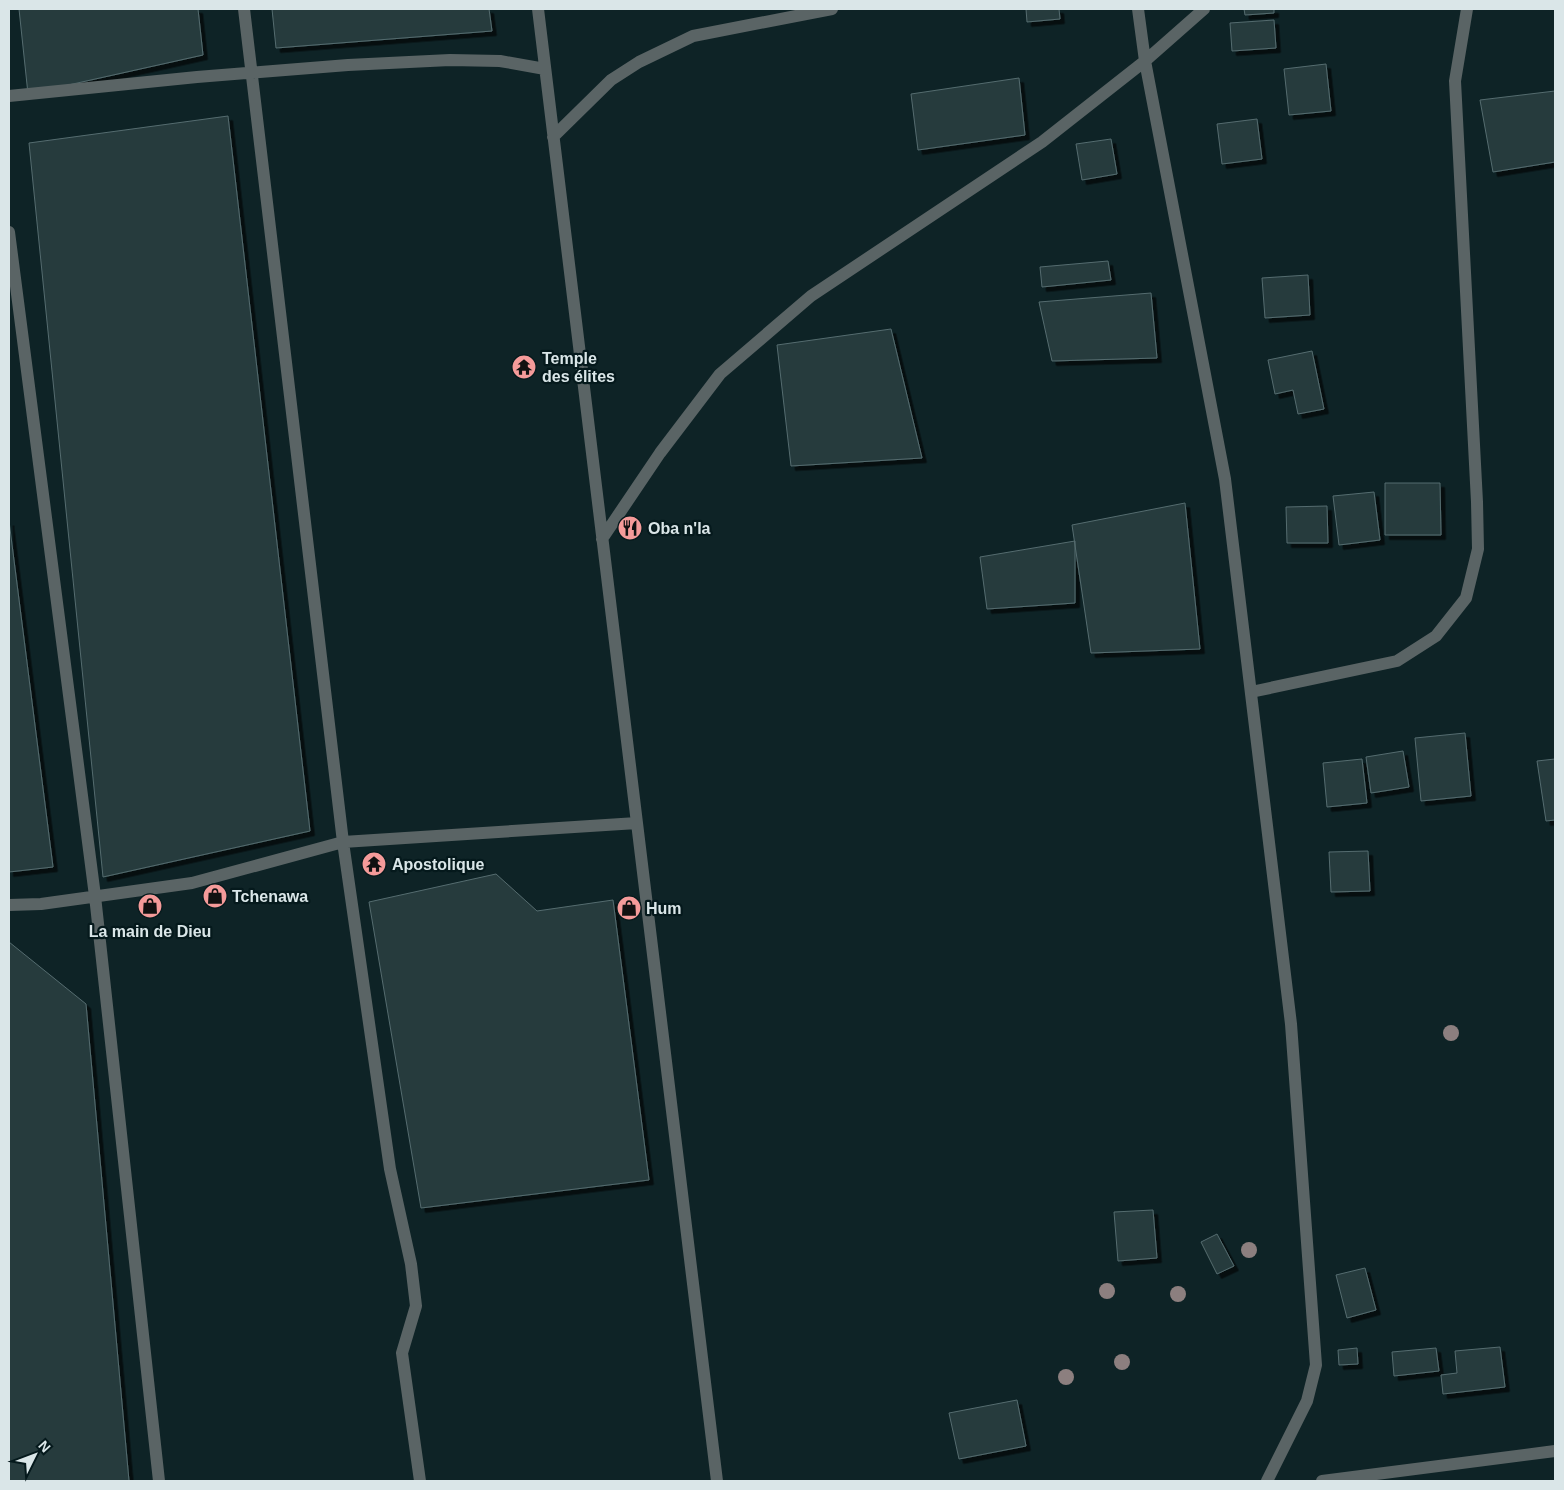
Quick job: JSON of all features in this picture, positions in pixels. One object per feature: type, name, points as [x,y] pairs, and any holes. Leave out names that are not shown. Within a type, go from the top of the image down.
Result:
[{"type":"street","points":[[244,9],[343,842],[390,1169],[410,1264],[416,1306],[402,1353],[420,1481]]},
{"type":"street","points":[[538,9],[717,1481]]},
{"type":"street","points":[[553,137],[611,80],[639,62],[694,36],[832,9]]},
{"type":"street","points":[[1138,9],[1144,61],[1225,479],[1291,1024],[1316,1365],[1307,1401],[1267,1481]]},
{"type":"street","points":[[602,539],[660,453],[720,374],[811,296],[1042,142],[1144,61],[1204,9]]},
{"type":"street","points":[[1251,692],[1397,660],[1436,636],[1466,598],[1478,549],[1455,80],[1467,9]]},
{"type":"street","points":[[9,96],[250,72],[348,65],[450,60],[500,61],[545,69]]},
{"type":"street","points":[[9,232],[95,896],[159,1481]]},
{"type":"street","points":[[9,905],[41,904],[192,883],[343,842],[637,823]]},
{"type":"street","points":[[1322,1481],[1555,1452]]},
{"type":"building","points":[[19,9],[198,9],[203,55],[28,94]]},
{"type":"building","points":[[272,9],[489,9],[492,31],[276,48]]},
{"type":"building","points":[[1026,9],[1059,9],[1060,19],[1027,22]]},
{"type":"building","points":[[1244,9],[1274,9],[1274,13],[1245,15]]},
{"type":"building","points":[[1274,20],[1276,48],[1232,51],[1230,23]]},
{"type":"building","points":[[1326,64],[1331,111],[1289,115],[1284,69]]},
{"type":"building","points":[[1019,78],[1025,135],[918,150],[911,94]]},
{"type":"building","points":[[1555,91],[1555,162],[1493,172],[1480,100]]},
{"type":"building","points":[[228,116],[310,831],[103,877],[29,143]]},
{"type":"building","points":[[1257,119],[1262,159],[1222,164],[1217,124]]},
{"type":"building","points":[[1111,139],[1117,174],[1082,180],[1076,144]]},
{"type":"building","points":[[1108,261],[1111,280],[1042,287],[1040,267]]},
{"type":"building","points":[[1308,275],[1310,315],[1265,318],[1262,278]]},
{"type":"building","points":[[1151,293],[1157,358],[1052,361],[1039,302]]},
{"type":"building","points":[[891,329],[922,458],[791,466],[777,345]]},
{"type":"building","points":[[1312,351],[1324,409],[1298,414],[1293,390],[1275,394],[1268,360]]},
{"type":"building","points":[[1385,483],[1440,483],[1441,535],[1385,535]]},
{"type":"building","points":[[1374,492],[1380,540],[1339,545],[1333,496]]},
{"type":"building","points":[[1185,503],[1200,649],[1091,653],[1072,525]]},
{"type":"building","points":[[1327,506],[1328,543],[1287,543],[1286,507]]},
{"type":"building","points":[[9,521],[53,867],[9,872]]},
{"type":"building","points":[[1075,541],[1075,603],[987,609],[980,557]]},
{"type":"building","points":[[1465,733],[1471,796],[1421,801],[1415,738]]},
{"type":"building","points":[[1403,751],[1409,787],[1371,793],[1366,757]]},
{"type":"building","points":[[1362,759],[1367,803],[1327,807],[1323,763]]},
{"type":"building","points":[[1555,759],[1555,820],[1546,821],[1537,761]]},
{"type":"building","points":[[1368,851],[1370,891],[1331,892],[1329,852]]},
{"type":"building","points":[[496,874],[537,911],[613,900],[649,1180],[421,1208],[369,902]]},
{"type":"building","points":[[9,942],[86,1004],[129,1481],[9,1481]]},
{"type":"building","points":[[1153,1210],[1157,1258],[1118,1261],[1114,1212]]},
{"type":"building","points":[[1217,1234],[1234,1266],[1217,1274],[1201,1242]]},
{"type":"building","points":[[1365,1268],[1376,1310],[1347,1318],[1336,1275]]},
{"type":"building","points":[[1500,1347],[1505,1387],[1443,1394],[1441,1375],[1457,1373],[1455,1351]]},
{"type":"building","points":[[1357,1348],[1358,1364],[1339,1365],[1338,1350]]},
{"type":"building","points":[[1436,1348],[1439,1371],[1394,1376],[1392,1352]]},
{"type":"building","points":[[1017,1400],[1026,1446],[959,1459],[949,1413]]},
{"type":"place","name":"Temple des élites","points":[[524,367]]},
{"type":"place","name":"Oba n'la","points":[[630,528]]},
{"type":"place","name":"Apostolique","points":[[374,864]]},
{"type":"place","name":"Tchenawa","points":[[215,896]]},
{"type":"place","name":"La main de Dieu","points":[[150,906]]},
{"type":"place","name":"Hum","points":[[629,908]]}]
